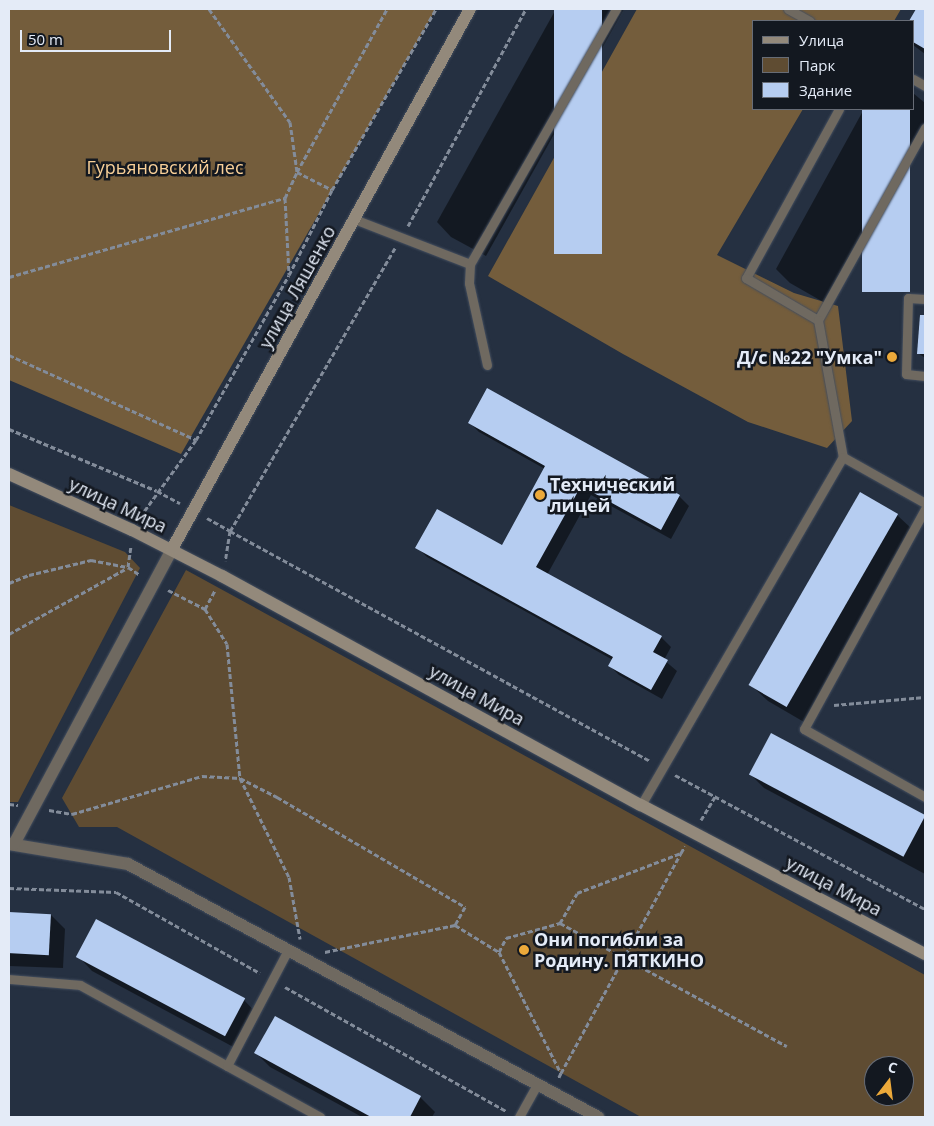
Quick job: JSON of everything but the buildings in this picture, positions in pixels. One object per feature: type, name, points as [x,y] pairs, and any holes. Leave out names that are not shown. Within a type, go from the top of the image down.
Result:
[{"type":"main road","name":"улица Ляшенко","points":[[172,550],[470,9]]},
{"type":"main road","name":"улица Мира","points":[[9,474],[172,550],[693,833],[925,954]]},
{"type":"street","name":"улица Ляшенко","points":[[11,844],[172,550]]},
{"type":"street","points":[[11,844],[128,864],[598,1117]]},
{"type":"lane","points":[[486,365],[469,283],[470,264],[616,9]]},
{"type":"lane","points":[[794,10],[809,20]]},
{"type":"lane","points":[[914,79],[925,86]]},
{"type":"lane","points":[[818,320],[746,278],[838,110]]},
{"type":"lane","points":[[641,805],[843,457],[818,320],[925,128]]},
{"type":"lane","points":[[354,219],[470,264]]},
{"type":"lane","points":[[925,299],[908,298],[906,374],[925,376]]},
{"type":"lane","points":[[843,457],[925,503]]},
{"type":"lane","points":[[925,509],[804,729],[925,797]]},
{"type":"lane","points":[[227,1066],[288,950]]},
{"type":"lane","points":[[9,979],[80,985],[320,1117]]},
{"type":"lane","points":[[519,1117],[537,1085]]},
{"type":"path","points":[[209,9],[290,122],[297,172]]},
{"type":"path","points":[[289,275],[285,198],[297,172],[387,9]]},
{"type":"path","points":[[9,429],[158,491],[196,440],[289,275],[332,190],[436,9]]},
{"type":"path","points":[[526,9],[402,237],[230,531],[715,797],[925,909]]},
{"type":"path","points":[[297,172],[332,190]]},
{"type":"path","points":[[9,276],[285,198]]},
{"type":"path","points":[[9,355],[196,440]]},
{"type":"path","points":[[9,582],[29,575],[91,560],[128,567],[9,634]]},
{"type":"path","points":[[205,609],[227,644],[240,778],[289,877],[299,927],[301,957],[283,986]]},
{"type":"path","points":[[816,707],[925,697]]},
{"type":"path","points":[[9,804],[72,814],[202,776],[240,778],[277,797],[465,908],[455,925]]},
{"type":"path","points":[[551,1092],[681,853],[715,797]]},
{"type":"path","points":[[499,952],[506,938],[560,922],[577,893],[681,853]]},
{"type":"path","points":[[560,922],[787,1046]]},
{"type":"path","points":[[301,957],[455,925],[499,952],[561,1073]]},
{"type":"green space","name":"Гурьяновский лес","points":[[9,9],[436,9],[181,454],[9,380]]},
{"type":"green space","points":[[637,9],[901,9],[895,20],[752,20],[752,110],[802,110],[717,255],[794,293],[838,306],[852,421],[827,448],[748,422],[623,354],[488,276]]},
{"type":"green space","points":[[9,505],[125,552],[140,568],[18,802],[9,802]]},
{"type":"green space","points":[[186,570],[925,975],[925,1117],[641,1117],[117,827],[79,827],[62,798]]},
{"type":"place","name":"Д/с №22 \"Умка\"","points":[[892,357]]},
{"type":"place","name":"Технический лицей","points":[[540,495]]},
{"type":"place","name":"Они погибли за Родину. ПЯТКИНО","points":[[524,950]]}]
